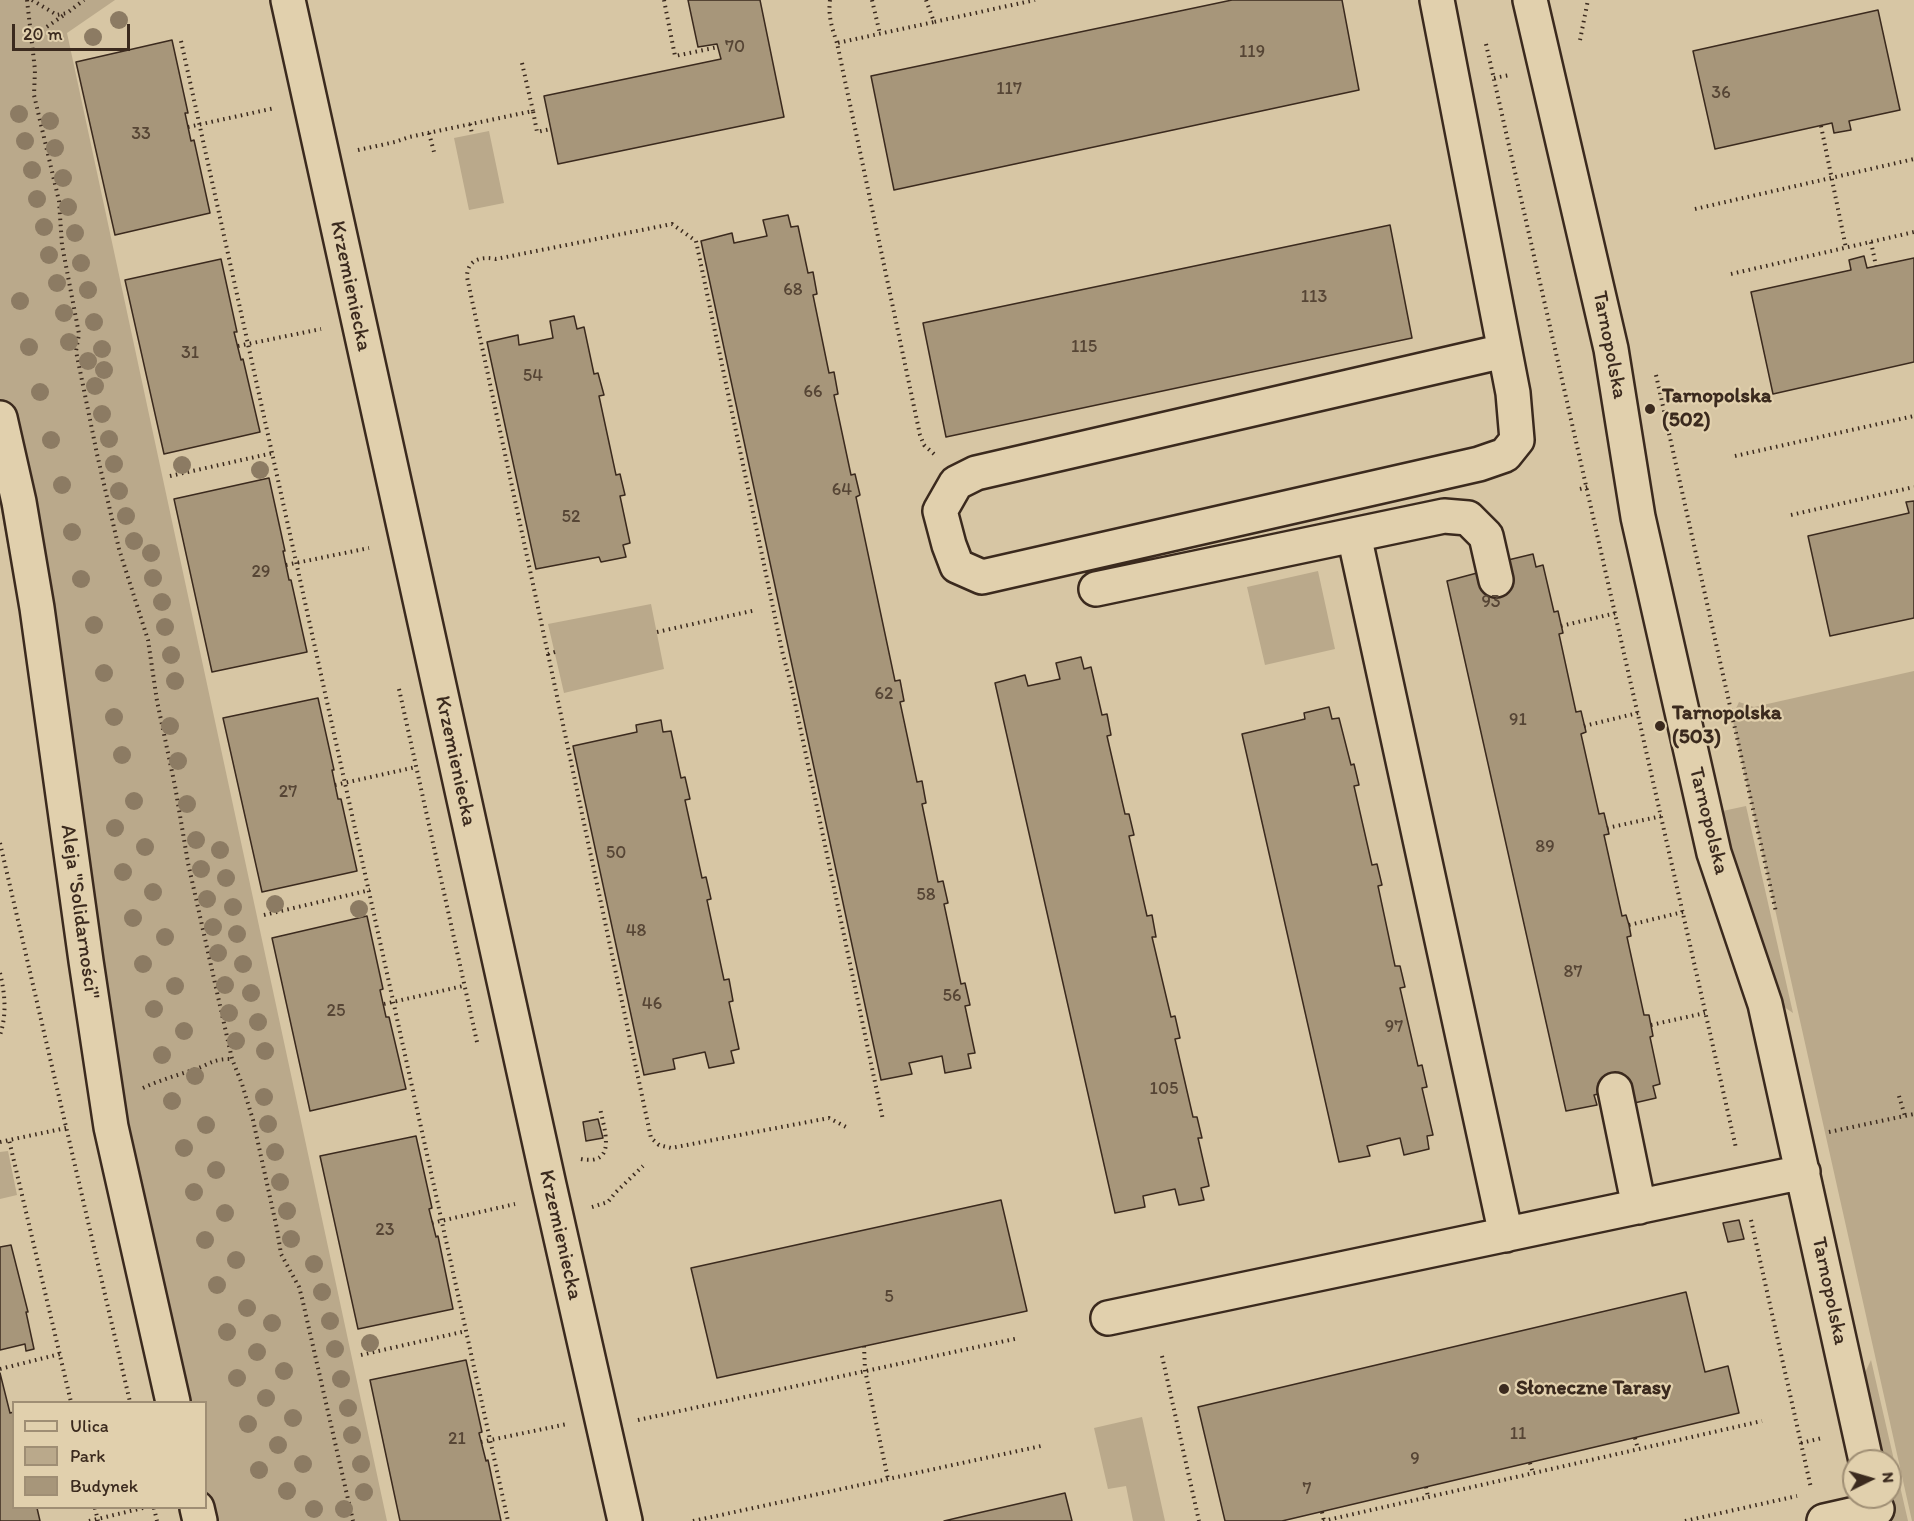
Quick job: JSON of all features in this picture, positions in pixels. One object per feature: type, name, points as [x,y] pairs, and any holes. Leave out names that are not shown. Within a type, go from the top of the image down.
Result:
[{"type":"street","name":"Krzemieniecka","points":[[288,0],[551,1196],[625,1521]]},
{"type":"street","points":[[1437,0],[1513,393],[1517,440],[1505,455],[1479,464],[982,577],[957,566],[949,545],[940,511],[956,483],[976,473],[1504,351]]},
{"type":"street","name":"Tarnopolska","points":[[1530,0],[1611,349],[1638,517],[1714,853],[1765,1005],[1863,1449]]},
{"type":"street","name":"Aleja \"Solidarności\"","points":[[0,418],[19,502],[38,608],[111,1127],[172,1401]]},
{"type":"street","points":[[1096,589],[1444,516],[1468,518],[1486,536],[1496,580]]},
{"type":"street","points":[[1353,535],[1506,1235]]},
{"type":"street","points":[[1615,1090],[1639,1207]]},
{"type":"street","points":[[1108,1318],[1803,1172]]},
{"type":"street","points":[[1818,1507],[1842,1508]]},
{"type":"path","points":[[27,0],[35,70],[34,95],[59,201],[62,245],[79,334],[76,351],[119,549],[148,640],[156,701],[175,786],[188,863],[232,1059],[253,1120],[281,1254],[299,1287],[305,1309],[353,1521]]},
{"type":"path","points":[[32,0],[57,15],[67,13]]},
{"type":"path","points":[[32,37],[84,0]]},
{"type":"path","points":[[664,0],[675,56],[718,47]]},
{"type":"path","points":[[830,0],[830,23],[837,43],[920,435],[924,445],[942,459]]},
{"type":"path","points":[[872,0],[880,34]]},
{"type":"path","points":[[926,0],[934,22]]},
{"type":"path","points":[[837,43],[1035,0]]},
{"type":"path","points":[[1582,49],[1579,39],[1588,0]]},
{"type":"path","points":[[1484,34],[1818,1507]]},
{"type":"path","points":[[181,41],[420,1113],[441,1221],[508,1521]]},
{"type":"path","points":[[522,63],[537,132],[550,129]]},
{"type":"path","points":[[188,127],[276,107]]},
{"type":"path","points":[[348,152],[532,111]]},
{"type":"path","points":[[470,124],[472,134]]},
{"type":"path","points":[[1821,126],[1846,248]]},
{"type":"path","points":[[429,133],[434,152]]},
{"type":"path","points":[[1695,208],[1914,159]]},
{"type":"path","points":[[846,1127],[829,1118],[671,1148],[659,1145],[651,1138],[467,277],[467,270],[471,262],[487,257],[496,259],[672,224],[696,241],[883,1120]]},
{"type":"path","points":[[1731,274],[1914,232]]},
{"type":"path","points":[[1871,242],[1876,266]]},
{"type":"path","points":[[238,346],[321,329]]},
{"type":"path","points":[[1654,367],[1778,922]]},
{"type":"path","points":[[1735,456],[1914,416]]},
{"type":"path","points":[[170,476],[273,453]]},
{"type":"path","points":[[1580,489],[1588,487]]},
{"type":"path","points":[[1791,515],[1914,487]]},
{"type":"path","points":[[286,565],[369,548]]},
{"type":"path","points":[[657,632],[756,610]]},
{"type":"path","points":[[1562,626],[1616,613]]},
{"type":"path","points":[[548,654],[555,652]]},
{"type":"path","points":[[1584,726],[1638,713]]},
{"type":"path","points":[[335,785],[416,767]]},
{"type":"path","points":[[1607,828],[1662,816]]},
{"type":"path","points":[[0,843],[130,1401]]},
{"type":"path","points":[[264,915],[370,891]]},
{"type":"path","points":[[1629,925],[1683,912]]},
{"type":"path","points":[[0,973],[5,994],[0,1035]]},
{"type":"path","points":[[384,1004],[463,986]]},
{"type":"path","points":[[1651,1025],[1706,1013]]},
{"type":"path","points":[[107,1102],[216,1059],[232,1059]]},
{"type":"path","points":[[1899,1096],[1905,1116]]},
{"type":"path","points":[[574,1155],[589,1160],[603,1154],[607,1146],[607,1138],[600,1108]]},
{"type":"path","points":[[1826,1133],[1914,1114]]},
{"type":"path","points":[[0,1142],[66,1128]]},
{"type":"path","points":[[9,1140],[71,1401]]},
{"type":"path","points":[[592,1206],[608,1202],[643,1166]]},
{"type":"path","points":[[432,1223],[519,1204]]},
{"type":"path","points":[[362,1354],[466,1331]]},
{"type":"path","points":[[635,1421],[1019,1338]]},
{"type":"path","points":[[864,1346],[865,1370],[888,1479]]},
{"type":"path","points":[[0,1369],[60,1354]]},
{"type":"path","points":[[1162,1356],[1199,1521]]},
{"type":"path","points":[[1322,1512],[1324,1521],[1762,1421]]},
{"type":"path","points":[[481,1442],[573,1422]]},
{"type":"path","points":[[1635,1438],[1638,1449]]},
{"type":"path","points":[[693,1521],[711,1519],[1041,1446]]},
{"type":"path","points":[[1530,1463],[1533,1473]]},
{"type":"path","points":[[1426,1487],[1428,1497]]},
{"type":"path","points":[[1685,1521],[1802,1495]]},
{"type":"path","points":[[89,1521],[139,1509]]},
{"type":"green space","points":[[0,0],[115,0],[67,33],[387,1521],[201,1521],[207,1509],[207,1401],[174,1401],[92,1004],[0,505]]},
{"type":"green space","points":[[489,131],[504,203],[469,210],[454,138]]},
{"type":"green space","points":[[1318,571],[1335,649],[1265,665],[1247,587]]},
{"type":"green space","points":[[651,604],[664,669],[564,693],[548,624]]},
{"type":"green space","points":[[1914,671],[1914,1521],[1912,1521],[1902,1476],[1902,1449],[1896,1449],[1732,717],[1739,702],[1754,707]]},
{"type":"green space","points":[[1746,806],[1793,1013],[1774,1000],[1718,812]]},
{"type":"green space","points":[[8,1151],[17,1195],[0,1199],[0,1152]]},
{"type":"green space","points":[[1871,1360],[1891,1449],[1875,1449],[1861,1381]]},
{"type":"green space","points":[[1142,1417],[1165,1521],[1133,1521],[1126,1486],[1108,1489],[1094,1428]]},
{"type":"green space","points":[[1902,1495],[1908,1521],[1891,1521],[1888,1509],[1902,1509]]},
{"type":"building","points":[[688,0],[760,0],[784,117],[558,164],[544,96],[721,59],[717,44],[698,47]]},
{"type":"building","points":[[1232,0],[1342,0],[1359,90],[894,190],[871,76]]},
{"type":"building","points":[[1878,10],[1900,110],[1849,121],[1851,130],[1834,133],[1832,123],[1715,149],[1693,51]]},
{"type":"building","points":[[172,40],[188,113],[185,113],[191,141],[194,140],[210,213],[115,235],[76,62]]},
{"type":"building","points":[[788,215],[791,227],[798,226],[808,273],[813,272],[817,294],[813,295],[829,373],[834,372],[838,394],[834,395],[851,475],[855,474],[860,495],[856,497],[895,681],[900,680],[904,701],[900,702],[917,782],[922,781],[926,803],[922,804],[938,882],[943,881],[948,903],[944,904],[961,984],[965,983],[970,1005],[965,1006],[975,1053],[968,1054],[971,1068],[945,1073],[942,1056],[909,1063],[912,1074],[881,1080],[701,241],[732,233],[734,243],[767,236],[763,220]]},
{"type":"building","points":[[1390,225],[1412,338],[946,437],[923,323]]},
{"type":"building","points":[[1864,256],[1867,268],[1914,258],[1914,362],[1773,394],[1751,292],[1851,270],[1849,260]]},
{"type":"building","points":[[221,259],[237,332],[234,332],[241,360],[243,359],[260,432],[164,454],[125,280]]},
{"type":"building","points":[[574,316],[577,329],[584,327],[594,374],[598,373],[604,395],[599,396],[616,475],[620,474],[625,495],[620,496],[630,543],[623,545],[626,557],[601,562],[599,557],[536,569],[487,342],[518,335],[519,345],[553,338],[550,321]]},
{"type":"building","points":[[269,478],[289,580],[291,580],[307,652],[212,672],[174,499]]},
{"type":"building","points":[[1914,501],[1914,618],[1830,636],[1808,536],[1909,513],[1906,502]]},
{"type":"building","points":[[1533,554],[1536,567],[1543,565],[1554,612],[1558,611],[1563,633],[1559,634],[1576,712],[1581,711],[1586,732],[1581,734],[1599,814],[1604,813],[1609,834],[1604,835],[1622,916],[1626,915],[1629,925],[1631,936],[1627,937],[1644,1015],[1649,1015],[1653,1036],[1650,1037],[1660,1084],[1653,1086],[1656,1098],[1630,1104],[1627,1087],[1594,1095],[1597,1105],[1566,1111],[1447,581],[1477,573],[1479,584],[1512,576],[1508,560]]},
{"type":"building","points":[[1081,657],[1084,669],[1091,667],[1102,715],[1107,714],[1111,735],[1107,736],[1125,814],[1129,814],[1134,835],[1129,836],[1147,916],[1152,915],[1156,937],[1152,937],[1171,1017],[1175,1016],[1180,1038],[1175,1039],[1193,1117],[1197,1117],[1202,1138],[1198,1138],[1209,1186],[1201,1188],[1204,1200],[1179,1205],[1175,1189],[1143,1196],[1145,1207],[1115,1213],[995,683],[1025,675],[1028,686],[1060,679],[1056,663]]},
{"type":"building","points":[[318,698],[338,799],[341,799],[357,871],[262,892],[223,718]]},
{"type":"building","points":[[1329,707],[1332,719],[1339,718],[1351,765],[1354,764],[1359,785],[1354,786],[1372,865],[1377,864],[1382,885],[1378,886],[1395,966],[1400,966],[1405,987],[1400,988],[1418,1066],[1422,1065],[1427,1087],[1422,1088],[1433,1135],[1427,1136],[1429,1149],[1404,1155],[1400,1138],[1367,1146],[1370,1156],[1339,1162],[1242,734],[1305,719],[1304,713]]},
{"type":"building","points":[[661,720],[663,732],[671,731],[681,778],[685,777],[690,799],[685,800],[702,878],[706,877],[711,899],[707,900],[724,980],[729,979],[733,1001],[729,1002],[739,1049],[731,1051],[734,1063],[709,1068],[705,1052],[673,1059],[675,1069],[644,1075],[573,746],[637,732],[636,725]]},
{"type":"building","points":[[367,916],[383,989],[380,990],[386,1017],[389,1017],[406,1089],[310,1111],[272,938]]},
{"type":"building","points":[[598,1119],[603,1138],[586,1141],[583,1122]]},
{"type":"building","points":[[416,1136],[432,1208],[429,1209],[436,1237],[438,1236],[453,1309],[358,1329],[320,1156]]},
{"type":"building","points":[[1001,1200],[1027,1311],[717,1378],[691,1268]]},
{"type":"building","points":[[1739,1220],[1744,1239],[1728,1242],[1723,1223]]},
{"type":"building","points":[[11,1245],[28,1312],[26,1312],[34,1349],[26,1351],[25,1344],[0,1350],[0,1247]]},
{"type":"building","name":"Słoneczne Tarasy","points":[[1686,1292],[1705,1372],[1728,1366],[1739,1413],[1282,1521],[1225,1521],[1198,1407]]},
{"type":"building","points":[[466,1360],[482,1432],[479,1433],[486,1461],[488,1460],[501,1521],[400,1521],[370,1380]]},
{"type":"building","points":[[0,1373],[10,1413],[12,1412],[12,1509],[37,1509],[40,1521],[0,1521]]},
{"type":"building","points":[[1065,1493],[1072,1521],[944,1521],[965,1516]]},
{"type":"place","name":"Tarnopolska (502)","points":[[1650,409]]},
{"type":"place","name":"Tarnopolska (503)","points":[[1660,726]]},
{"type":"place","name":"Słoneczne Tarasy","points":[[1504,1389]]}]
